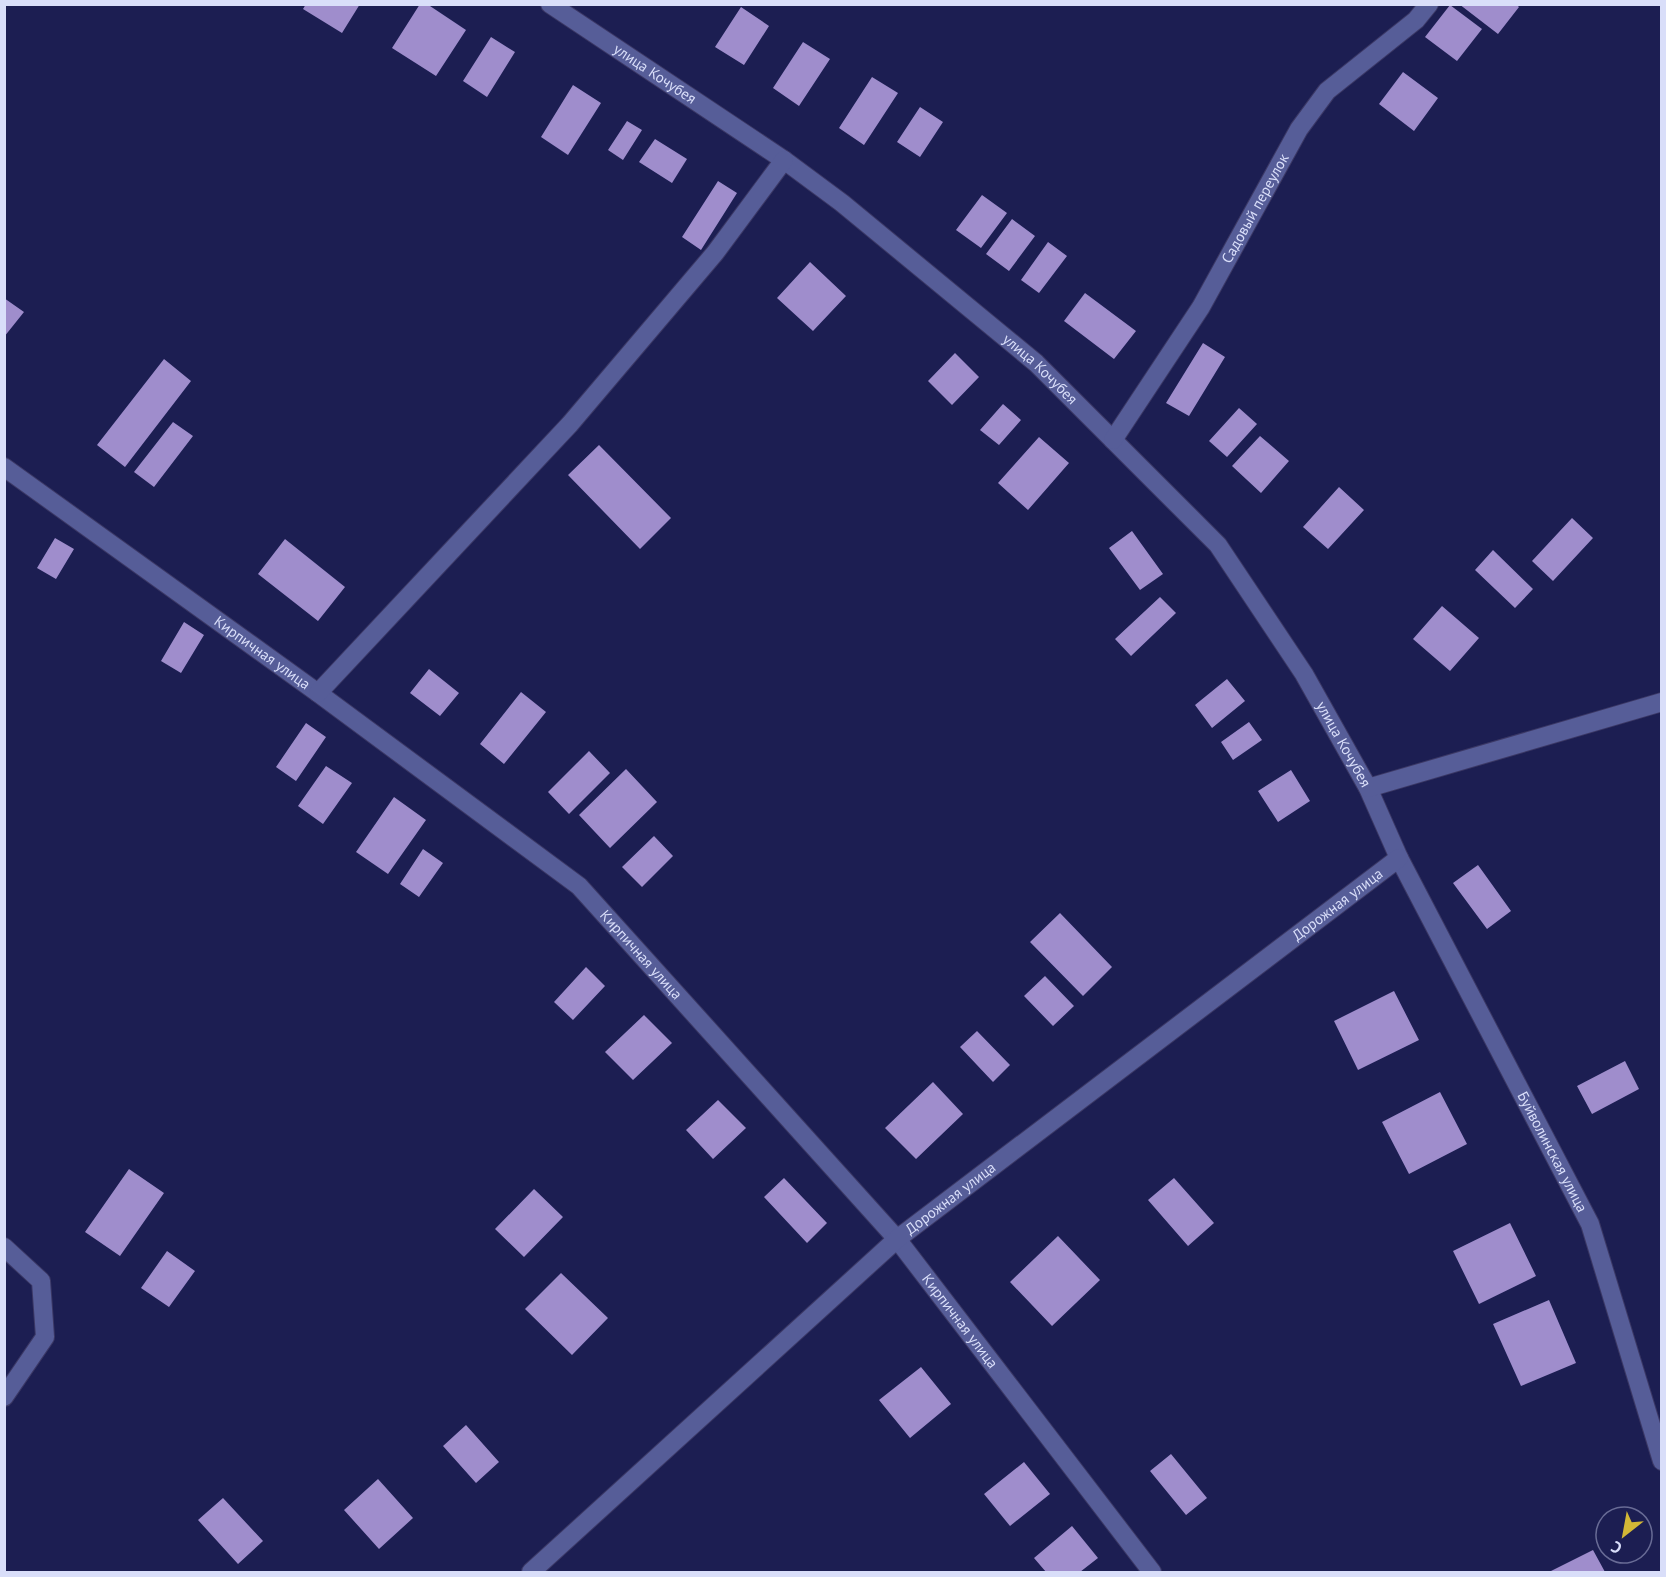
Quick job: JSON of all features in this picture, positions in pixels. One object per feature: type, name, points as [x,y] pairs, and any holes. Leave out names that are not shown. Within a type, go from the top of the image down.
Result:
[{"type":"street","name":"улица Кочубея","points":[[550,4],[784,160],[842,203],[1036,363],[1218,545],[1304,674],[1368,788],[1399,858]]},
{"type":"street","name":"Садовый переулок","points":[[1113,440],[1202,307],[1299,129],[1327,91],[1416,21],[1429,4]]},
{"type":"street","points":[[318,693],[570,424],[716,253],[784,160]]},
{"type":"street","name":"Кирпичная улица","points":[[4,466],[318,693],[579,886],[897,1239],[1152,1572]]},
{"type":"street","points":[[1368,788],[1662,702]]},
{"type":"street","name":"Дорожная улица","points":[[531,1572],[897,1239],[1399,858]]},
{"type":"street","name":"Буйволинская улица","points":[[1399,858],[1590,1224],[1662,1461]]},
{"type":"street","points":[[4,1247],[41,1281],[45,1337],[4,1397]]},
{"type":"building","points":[[306,4],[360,4],[342,33],[303,9]]},
{"type":"building","points":[[420,4],[427,4],[466,30],[436,76],[392,48]]},
{"type":"building","points":[[1459,4],[1516,4],[1519,7],[1498,34]]},
{"type":"building","points":[[1450,5],[1482,29],[1457,61],[1425,37]]},
{"type":"building","points":[[741,7],[769,26],[744,65],[715,47]]},
{"type":"building","points":[[491,37],[515,52],[487,97],[463,81]]},
{"type":"building","points":[[803,42],[830,59],[799,106],[773,88]]},
{"type":"building","points":[[1403,72],[1438,98],[1414,131],[1379,104]]},
{"type":"building","points":[[872,77],[898,93],[864,145],[839,128]]},
{"type":"building","points":[[573,85],[601,103],[568,155],[541,137]]},
{"type":"building","points":[[920,107],[943,122],[920,157],[897,142]]},
{"type":"building","points":[[627,121],[642,130],[623,160],[608,150]]},
{"type":"building","points":[[655,139],[687,159],[672,183],[639,162]]},
{"type":"building","points":[[718,181],[737,193],[701,250],[682,237]]},
{"type":"building","points":[[982,195],[1007,213],[981,248],[956,230]]},
{"type":"building","points":[[1012,219],[1035,236],[1009,271],[986,254]]},
{"type":"building","points":[[1048,242],[1067,256],[1039,293],[1021,280]]},
{"type":"building","points":[[810,262],[846,296],[813,331],[777,298]]},
{"type":"building","points":[[1085,293],[1136,331],[1114,359],[1064,321]]},
{"type":"building","points":[[4,298],[24,312],[4,337]]},
{"type":"building","points":[[1203,343],[1225,357],[1189,416],[1166,403]]},
{"type":"building","points":[[955,353],[979,377],[952,405],[928,381]]},
{"type":"building","points":[[164,359],[191,381],[125,467],[97,445]]},
{"type":"building","points":[[1003,404],[1021,420],[999,445],[980,430]]},
{"type":"building","points":[[1239,408],[1257,424],[1227,457],[1209,441]]},
{"type":"building","points":[[173,422],[193,436],[154,487],[134,472]]},
{"type":"building","points":[[1260,436],[1289,461],[1261,493],[1232,466]]},
{"type":"building","points":[[1039,437],[1069,463],[1028,510],[998,483]]},
{"type":"building","points":[[599,445],[671,518],[640,549],[568,475]]},
{"type":"building","points":[[1339,487],[1364,510],[1328,549],[1303,527]]},
{"type":"building","points":[[1572,518],[1593,538],[1553,581],[1532,561]]},
{"type":"building","points":[[1132,531],[1163,574],[1140,590],[1109,548]]},
{"type":"building","points":[[55,538],[74,549],[56,579],[37,568]]},
{"type":"building","points":[[285,539],[345,587],[318,621],[258,574]]},
{"type":"building","points":[[1493,550],[1533,589],[1515,608],[1475,570]]},
{"type":"building","points":[[1160,597],[1176,613],[1131,656],[1115,639]]},
{"type":"building","points":[[1442,606],[1479,638],[1450,671],[1413,639]]},
{"type":"building","points":[[184,622],[204,635],[181,673],[161,661]]},
{"type":"building","points":[[429,669],[459,693],[440,716],[410,693]]},
{"type":"building","points":[[1227,679],[1245,701],[1212,728],[1195,705]]},
{"type":"building","points":[[521,692],[546,712],[504,764],[480,744]]},
{"type":"building","points":[[1249,722],[1262,740],[1233,760],[1221,742]]},
{"type":"building","points":[[306,723],[326,737],[296,781],[276,767]]},
{"type":"building","points":[[589,751],[610,773],[569,814],[548,792]]},
{"type":"building","points":[[326,766],[352,783],[323,824],[298,806]]},
{"type":"building","points":[[626,769],[657,802],[610,848],[579,815]]},
{"type":"building","points":[[1291,770],[1310,801],[1278,822],[1258,791]]},
{"type":"building","points":[[394,797],[426,820],[388,874],[356,852]]},
{"type":"building","points":[[654,836],[673,856],[642,887],[622,867]]},
{"type":"building","points":[[423,849],[443,863],[419,897],[400,884]]},
{"type":"building","points":[[1478,865],[1511,911],[1487,929],[1453,883]]},
{"type":"building","points":[[1060,913],[1112,967],[1083,996],[1030,942]]},
{"type":"building","points":[[586,967],[605,986],[573,1020],[554,1002]]},
{"type":"building","points":[[1045,976],[1074,1006],[1053,1026],[1024,996]]},
{"type":"building","points":[[1394,991],[1419,1040],[1358,1070],[1334,1021]]},
{"type":"building","points":[[644,1015],[672,1043],[633,1080],[605,1052]]},
{"type":"building","points":[[977,1031],[1010,1065],[993,1082],[960,1047]]},
{"type":"building","points":[[1625,1061],[1639,1089],[1592,1114],[1577,1086]]},
{"type":"building","points":[[933,1082],[963,1114],[916,1159],[885,1128]]},
{"type":"building","points":[[1440,1092],[1467,1144],[1409,1174],[1382,1122]]},
{"type":"building","points":[[718,1100],[746,1128],[713,1159],[686,1130]]},
{"type":"building","points":[[129,1169],[164,1193],[120,1256],[85,1232]]},
{"type":"building","points":[[784,1178],[827,1223],[807,1243],[764,1197]]},
{"type":"building","points":[[1174,1178],[1214,1223],[1188,1246],[1148,1200]]},
{"type":"building","points":[[534,1189],[563,1217],[524,1257],[495,1229]]},
{"type":"building","points":[[1510,1223],[1536,1276],[1479,1304],[1453,1251]]},
{"type":"building","points":[[1058,1236],[1100,1280],[1052,1326],[1010,1282]]},
{"type":"building","points":[[167,1251],[195,1271],[169,1307],[141,1288]]},
{"type":"building","points":[[561,1273],[608,1318],[572,1355],[525,1309]]},
{"type":"building","points":[[1549,1300],[1576,1363],[1521,1386],[1493,1324]]},
{"type":"building","points":[[921,1367],[951,1404],[910,1438],[879,1400]]},
{"type":"building","points":[[466,1425],[499,1462],[476,1483],[443,1446]]},
{"type":"building","points":[[1171,1454],[1207,1498],[1186,1515],[1150,1471]]},
{"type":"building","points":[[1024,1462],[1050,1494],[1010,1526],[984,1494]]},
{"type":"building","points":[[378,1479],[413,1518],[379,1549],[344,1510]]},
{"type":"building","points":[[223,1498],[263,1541],[238,1564],[198,1520]]},
{"type":"building","points":[[1072,1526],[1098,1558],[1080,1572],[1046,1572],[1034,1558]]},
{"type":"building","points":[[1593,1550],[1594,1565],[1601,1565],[1605,1572],[1549,1572]]}]
